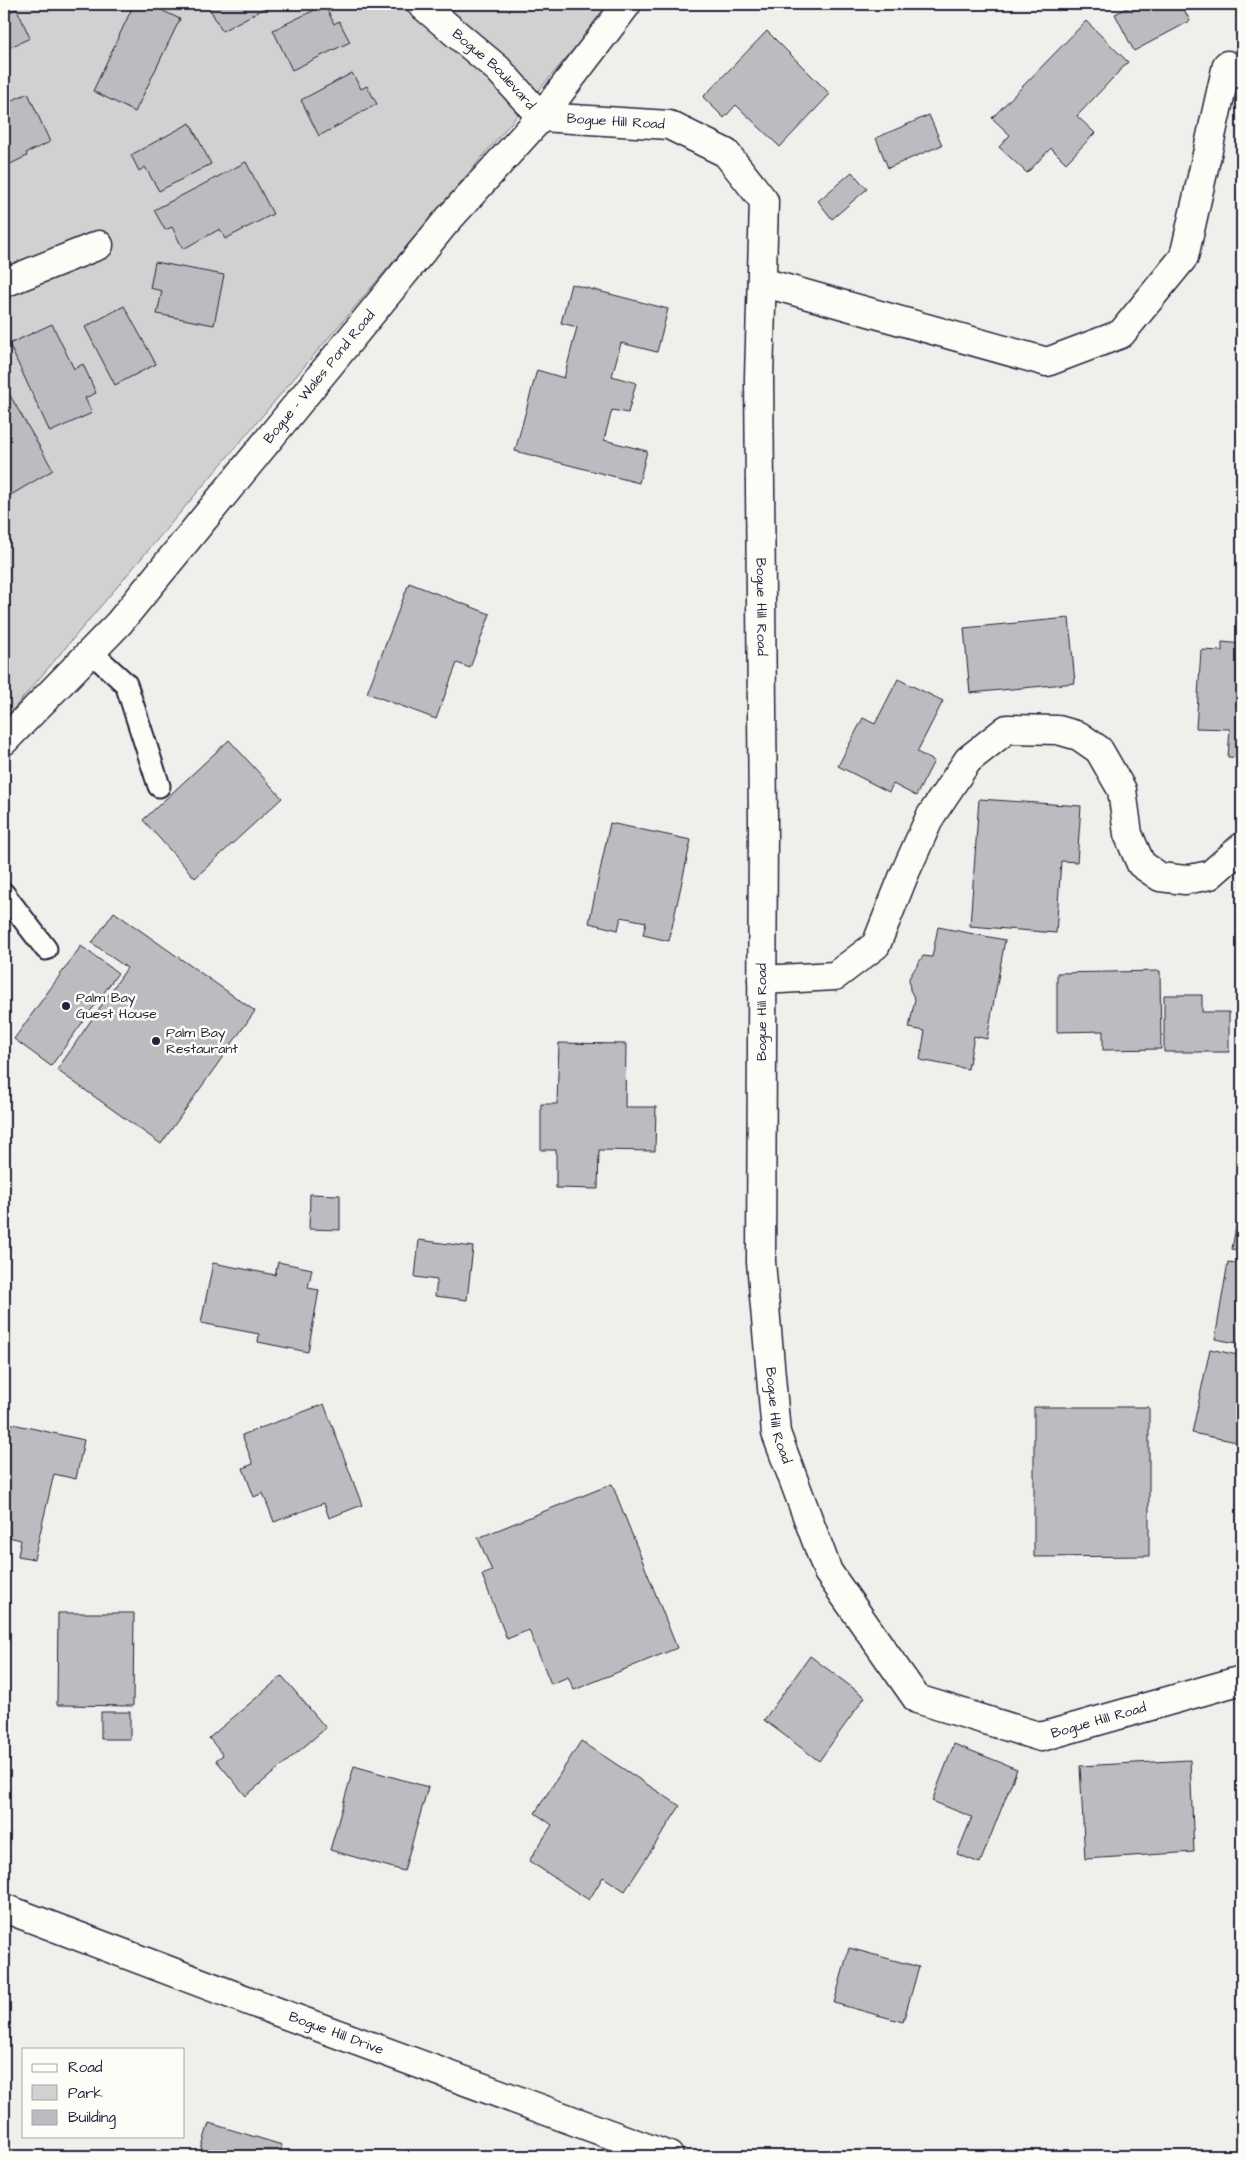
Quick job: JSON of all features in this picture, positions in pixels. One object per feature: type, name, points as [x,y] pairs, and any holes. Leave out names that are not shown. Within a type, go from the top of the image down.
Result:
[{"type":"street","name":"Bogue Boulevard","points":[[421,4],[498,69],[541,117]]},
{"type":"street","name":"Bogue - Wales Pond Road","points":[[4,741],[125,616],[445,223],[541,117],[627,4]]},
{"type":"street","points":[[762,282],[1047,362],[1121,334],[1184,257],[1227,65]]},
{"type":"street","name":"Bogue Hill Road","points":[[541,117],[669,125],[726,153],[764,201],[759,378],[763,821],[761,1262],[776,1433],[828,1572],[917,1699],[1041,1737],[1242,1680]]},
{"type":"street","points":[[4,283],[99,245]]},
{"type":"street","points":[[762,980],[835,976],[876,945],[930,817],[968,760],[1007,729],[1058,730],[1079,736],[1099,750],[1122,790],[1128,834],[1141,864],[1160,877],[1185,880],[1210,875],[1242,847]]},
{"type":"street","name":"Bogue Hill Drive","points":[[4,1908],[278,2012],[669,2156]]},
{"type":"lane","points":[[91,652],[126,684],[160,786]]},
{"type":"lane","points":[[4,894],[46,949]]},
{"type":"green space","points":[[4,4],[612,4],[4,720]]},
{"type":"building","points":[[4,4],[9,12],[17,9],[30,38],[4,50]]},
{"type":"building","points":[[134,4],[149,4],[180,19],[135,112],[93,91]]},
{"type":"building","points":[[207,4],[262,4],[265,8],[222,31]]},
{"type":"building","points":[[1135,4],[1181,4],[1190,21],[1134,51],[1115,14]]},
{"type":"building","points":[[325,5],[334,24],[339,21],[350,42],[292,70],[273,30]]},
{"type":"building","points":[[1086,21],[1128,62],[1077,116],[1095,133],[1066,163],[1051,148],[1027,173],[999,147],[1010,135],[992,118]]},
{"type":"building","points":[[767,31],[830,94],[780,147],[736,105],[724,118],[703,97]]},
{"type":"building","points":[[352,73],[361,89],[367,86],[377,104],[319,136],[301,100]]},
{"type":"building","points":[[28,93],[50,142],[26,153],[27,156],[6,166],[4,161],[4,104]]},
{"type":"building","points":[[929,115],[942,145],[888,168],[876,138]]},
{"type":"building","points":[[190,123],[211,164],[159,191],[145,167],[139,171],[131,155]]},
{"type":"building","points":[[246,162],[273,214],[225,239],[220,229],[183,249],[172,227],[165,230],[154,210]]},
{"type":"building","points":[[852,172],[867,189],[832,219],[818,201]]},
{"type":"building","points":[[155,262],[224,275],[214,325],[157,314],[162,291],[150,288]]},
{"type":"building","points":[[571,284],[668,309],[657,352],[621,343],[612,376],[636,383],[628,413],[612,410],[604,440],[647,451],[639,483],[515,451],[537,370],[564,378],[577,327],[561,323]]},
{"type":"building","points":[[124,306],[156,364],[115,385],[85,327]]},
{"type":"building","points":[[52,324],[74,369],[83,364],[96,393],[85,398],[92,413],[50,432],[9,344]]},
{"type":"building","points":[[4,385],[53,470],[4,499]]},
{"type":"building","points":[[409,583],[490,614],[470,668],[457,663],[436,719],[367,693]]},
{"type":"building","points":[[1069,618],[1075,683],[970,693],[964,628]]},
{"type":"building","points":[[1222,642],[1242,644],[1242,758],[1228,757],[1230,729],[1196,728],[1201,650],[1222,651]]},
{"type":"building","points":[[898,679],[943,701],[917,752],[934,761],[916,796],[893,784],[889,792],[838,766],[863,718],[875,724]]},
{"type":"building","points":[[229,740],[282,798],[195,878],[143,820]]},
{"type":"building","points":[[979,799],[1081,806],[1077,862],[1061,861],[1056,933],[970,926]]},
{"type":"building","points":[[610,823],[691,840],[669,941],[643,935],[646,922],[621,917],[618,930],[589,923]]},
{"type":"building","name":"Palm Bay Restaurant","points":[[114,912],[255,1011],[161,1144],[57,1070],[127,968],[92,943]]},
{"type":"building","points":[[938,927],[1005,940],[987,1039],[974,1036],[968,1069],[920,1060],[925,1031],[909,1028],[915,999],[910,990],[909,978],[923,956],[932,957]]},
{"type":"building","name":"Palm Bay Guest House","points":[[81,946],[118,973],[51,1066],[14,1039]]},
{"type":"building","points":[[1160,971],[1161,1049],[1103,1050],[1103,1031],[1057,1032],[1057,973]]},
{"type":"building","points":[[1164,995],[1202,995],[1202,1012],[1229,1012],[1229,1052],[1164,1052]]},
{"type":"building","points":[[559,1043],[626,1044],[625,1107],[656,1107],[655,1151],[599,1150],[598,1189],[556,1188],[556,1150],[541,1150],[541,1104],[557,1104]]},
{"type":"building","points":[[1242,1193],[1242,1251],[1232,1249]]},
{"type":"building","points":[[310,1194],[340,1195],[340,1230],[309,1229]]},
{"type":"building","points":[[419,1240],[473,1247],[467,1300],[435,1296],[437,1280],[415,1277]]},
{"type":"building","points":[[278,1262],[312,1269],[308,1288],[319,1290],[308,1352],[258,1342],[259,1334],[201,1323],[213,1263],[275,1275]]},
{"type":"building","points":[[1228,1262],[1242,1264],[1242,1344],[1215,1339]]},
{"type":"building","points":[[1210,1349],[1242,1356],[1242,1443],[1192,1433]]},
{"type":"building","points":[[324,1404],[362,1505],[329,1518],[324,1503],[274,1522],[263,1493],[254,1497],[243,1468],[253,1464],[242,1435]]},
{"type":"building","points":[[1034,1407],[1149,1407],[1149,1556],[1034,1557]]},
{"type":"building","points":[[4,1422],[84,1440],[76,1479],[54,1474],[34,1559],[18,1556],[21,1540],[4,1536]]},
{"type":"building","points":[[612,1484],[677,1648],[574,1690],[568,1677],[551,1684],[529,1630],[507,1639],[482,1575],[492,1571],[478,1538]]},
{"type":"building","points":[[58,1613],[134,1613],[133,1706],[57,1705]]},
{"type":"building","points":[[810,1656],[865,1697],[819,1761],[764,1720]]},
{"type":"building","points":[[282,1676],[326,1728],[246,1796],[216,1760],[223,1755],[209,1738]]},
{"type":"building","points":[[101,1712],[130,1712],[130,1739],[101,1739]]},
{"type":"building","points":[[581,1741],[680,1806],[625,1891],[603,1877],[589,1900],[529,1861],[552,1825],[535,1813]]},
{"type":"building","points":[[954,1744],[1017,1769],[980,1863],[957,1854],[972,1817],[932,1801]]},
{"type":"building","points":[[1190,1760],[1194,1852],[1085,1859],[1080,1766]]},
{"type":"building","points":[[354,1766],[428,1787],[404,1871],[330,1850]]},
{"type":"building","points":[[849,1948],[919,1967],[903,2022],[834,2003]]},
{"type":"building","points":[[209,2123],[282,2145],[279,2156],[199,2156]]},
{"type":"place","name":"Palm Bay Guest House","points":[[66,1006]]},
{"type":"place","name":"Palm Bay Restaurant","points":[[156,1041]]}]
